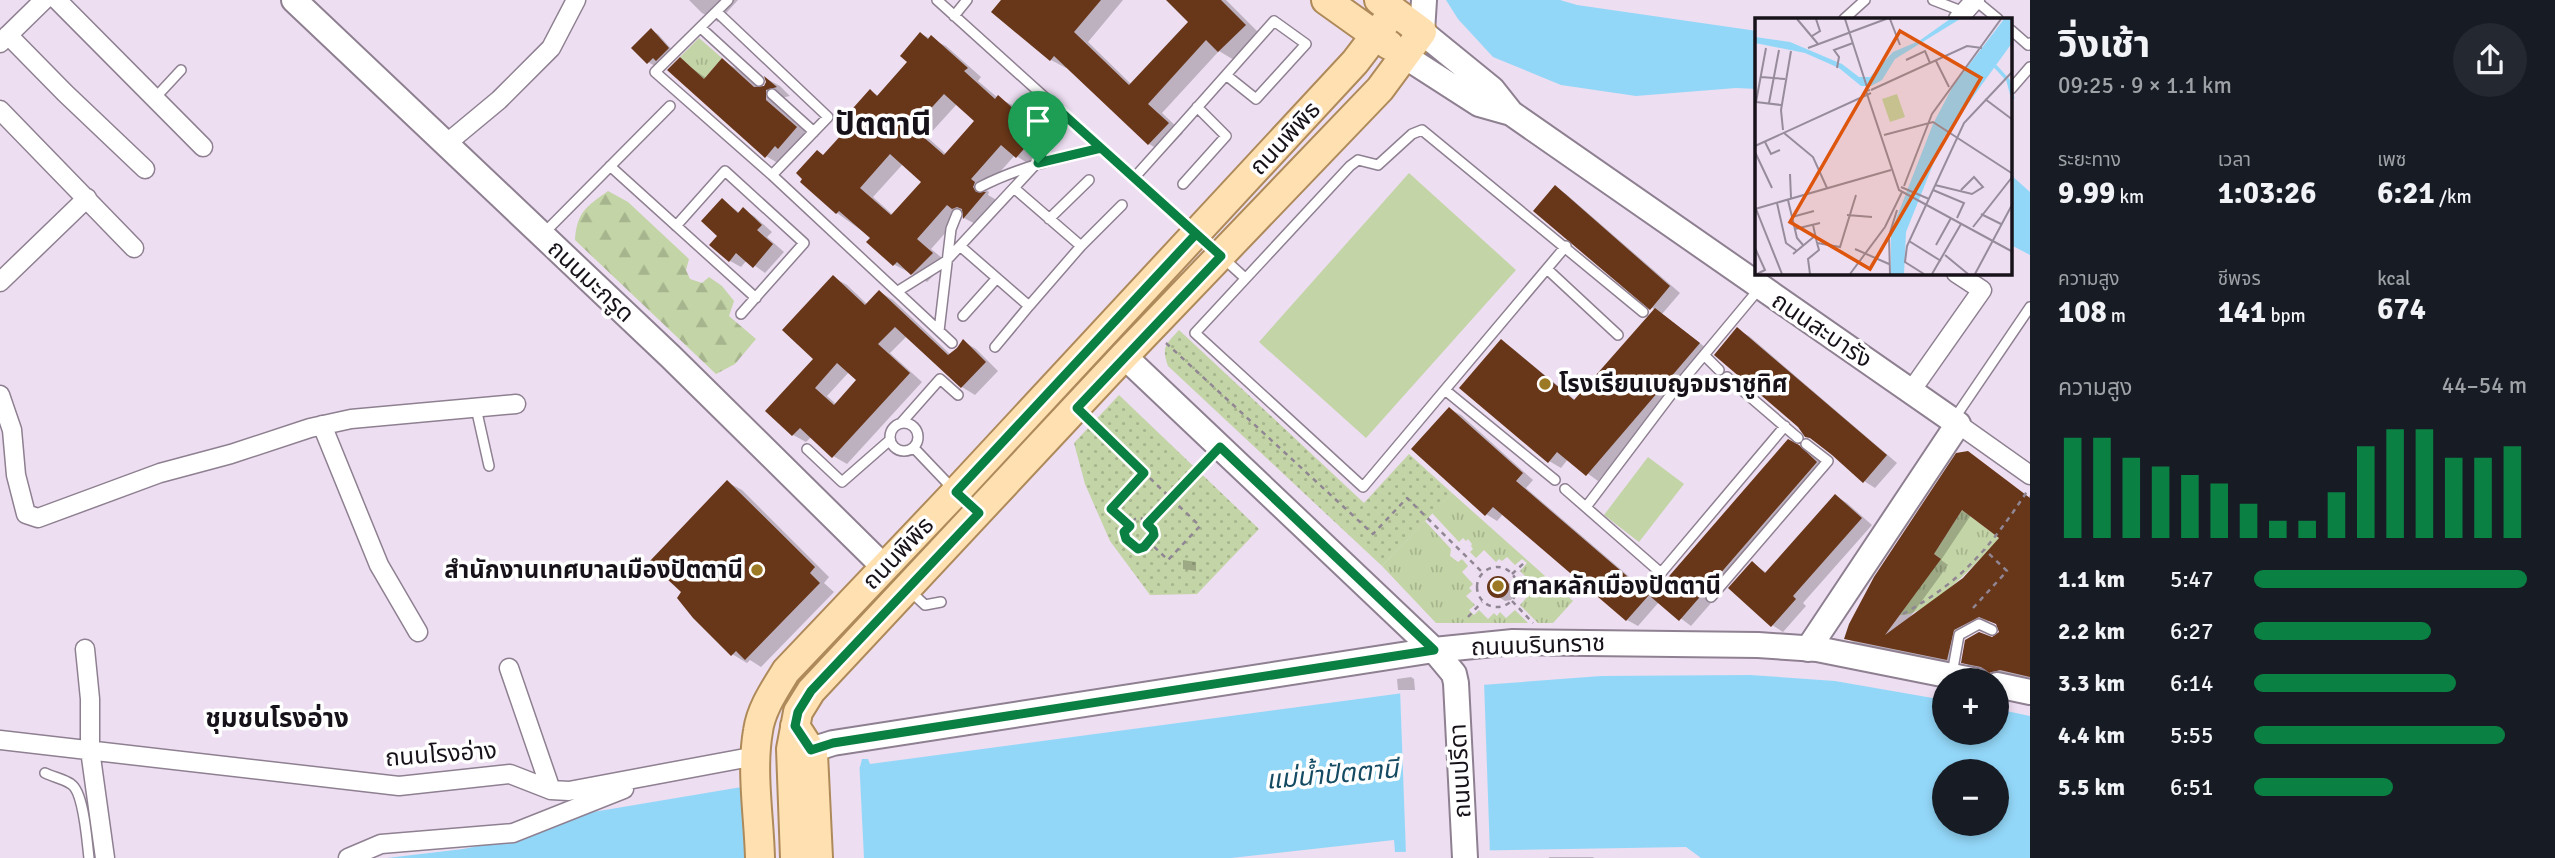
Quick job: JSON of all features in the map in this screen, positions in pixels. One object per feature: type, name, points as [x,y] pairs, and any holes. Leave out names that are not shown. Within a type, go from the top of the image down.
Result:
[{"type":"main road","points":[[1326,0],[1406,57]]},
{"type":"main road","points":[[1387,6],[1422,32]]},
{"type":"main road","name":"ถนนพิพิธ","points":[[760,858],[756,763],[758,729],[768,702],[786,671],[1355,62],[1376,35],[1387,6]]},
{"type":"main road","name":"ถนนพิพิธ","points":[[805,755],[791,749],[798,712],[811,691],[1137,343],[1380,89],[1422,32]]},
{"type":"main road","points":[[1196,234],[1221,256]]},
{"type":"main road","points":[[1113,322],[1137,343]]},
{"type":"main road","points":[[1029,412],[1053,434]]},
{"type":"main road","points":[[956,492],[979,513]]},
{"type":"main road","points":[[884,567],[908,589]]},
{"type":"main road","name":"ถนนพิพิธ","points":[[795,858],[805,755]]},
{"type":"main road","name":"ถนนพิพิธ","points":[[805,755],[818,858]]},
{"type":"street","points":[[44,0],[4,39],[145,169]]},
{"type":"street","points":[[57,0],[203,147]]},
{"type":"street","name":"ถนนมะกรูด","points":[[294,0],[670,356],[884,567]]},
{"type":"street","points":[[446,144],[499,100],[551,48],[576,0]]},
{"type":"street","points":[[1387,6],[1408,8],[1424,0]]},
{"type":"street","points":[[1424,0],[1422,32],[1492,89],[1511,113]]},
{"type":"street","points":[[1406,57],[1479,104],[1511,113]]},
{"type":"street","points":[[0,110],[134,248]]},
{"type":"street","name":"ถนนสะบารัง","points":[[1511,113],[2030,475]]},
{"type":"street","points":[[0,282],[7,267],[87,198]]},
{"type":"street","points":[[1911,391],[1982,290],[1959,275]]},
{"type":"street","points":[[1137,343],[1220,447],[1434,650]]},
{"type":"street","points":[[0,395],[12,430],[8,477],[26,514],[38,518],[160,473],[322,425],[351,419],[516,404]]},
{"type":"street","points":[[1808,649],[1955,423]]},
{"type":"street","points":[[322,425],[379,565],[418,632]]},
{"type":"street","name":"ถนนนรินทราช","points":[[805,755],[833,743],[1434,650],[1513,642],[1758,645],[1808,649],[1932,671]]},
{"type":"street","points":[[85,649],[90,750],[105,858]]},
{"type":"street","name":"ถนนปรีดา","points":[[1434,650],[1454,674],[1456,683],[1465,858]]},
{"type":"street","points":[[509,668],[551,790]]},
{"type":"street","points":[[2009,688],[2030,692]]},
{"type":"street","name":"ถนนโรงอ่าง","points":[[0,740],[398,786],[510,774],[551,790],[569,791],[756,763]]},
{"type":"street","points":[[348,858],[389,843],[513,833],[646,779]]},
{"type":"lane","points":[[728,0],[655,72],[772,175],[952,343]]},
{"type":"lane","points":[[937,0],[1196,234]]},
{"type":"lane","points":[[954,16],[967,0]]},
{"type":"lane","points":[[1845,18],[1865,0]]},
{"type":"lane","points":[[1933,0],[1995,18]]},
{"type":"lane","points":[[717,12],[828,117],[772,175]]},
{"type":"lane","points":[[1134,178],[1274,21],[1306,44],[1256,99],[1226,75]]},
{"type":"lane","points":[[701,28],[759,81]]},
{"type":"lane","points":[[2012,31],[2029,45]]},
{"type":"lane","points":[[2012,88],[2030,67]]},
{"type":"lane","points":[[155,98],[181,71]]},
{"type":"lane","points":[[772,94],[814,131]]},
{"type":"lane","points":[[542,235],[670,106]]},
{"type":"lane","points":[[1183,184],[1226,136],[1197,107]]},
{"type":"lane","points":[[898,291],[946,261],[1038,163],[1061,112]]},
{"type":"lane","points":[[1566,246],[1363,487],[1195,333],[1350,166],[1358,160],[1368,165],[1378,165],[1412,134],[1423,130],[1566,246],[1643,312]]},
{"type":"lane","points":[[980,187],[1003,175],[1038,163],[1101,148]]},
{"type":"lane","points":[[610,166],[755,298]]},
{"type":"lane","points":[[676,226],[725,171],[804,243],[741,314]]},
{"type":"lane","points":[[1049,219],[1089,180]]},
{"type":"lane","points":[[1014,188],[1081,246]]},
{"type":"lane","points":[[995,347],[1081,246],[1122,205]]},
{"type":"lane","points":[[939,331],[946,261],[951,229],[957,214]]},
{"type":"lane","points":[[960,246],[1029,306]]},
{"type":"lane","points":[[1221,256],[1245,278]]},
{"type":"lane","points":[[1547,269],[1618,335]]},
{"type":"lane","points":[[963,316],[997,278]]},
{"type":"lane","points":[[1684,379],[1760,288]]},
{"type":"lane","points":[[1955,423],[2030,307]]},
{"type":"lane","points":[[1704,355],[1719,370]]},
{"type":"lane","points":[[1727,377],[1798,438]]},
{"type":"lane","points":[[902,422],[909,423],[919,434],[914,448],[907,451],[900,451],[890,440],[895,426],[902,422],[940,379],[958,395]]},
{"type":"lane","points":[[1586,507],[1676,388]]},
{"type":"lane","points":[[1445,390],[1555,480]]},
{"type":"lane","points":[[476,408],[489,466]]},
{"type":"lane","points":[[1565,489],[1661,573],[1785,426]]},
{"type":"lane","points":[[807,449],[842,482],[890,440]]},
{"type":"lane","points":[[1711,597],[1828,461],[1806,444]]},
{"type":"lane","points":[[914,448],[956,492]]},
{"type":"lane","points":[[908,589],[925,605],[941,602]]},
{"type":"lane","points":[[1953,668],[1959,635],[1979,624],[1992,630]]},
{"type":"lane","points":[[46,774],[72,784],[76,789],[81,804],[89,858]]},
{"type":"path","points":[[1137,343],[1373,534],[1406,498],[1483,573]]},
{"type":"path","points":[[1077,408],[1200,526],[1168,560],[1149,542]]},
{"type":"path","points":[[1147,524],[1220,447]]},
{"type":"path","points":[[1130,526],[1111,509],[1144,473]]},
{"type":"path","points":[[1903,614],[1951,584],[1985,550],[2030,487]]},
{"type":"path","points":[[1141,518],[1153,530],[1154,535],[1138,549],[1126,539],[1124,532],[1130,526],[1135,519],[1141,518]]},
{"type":"path","points":[[1973,608],[2007,571],[1985,550]]},
{"type":"path","points":[[1512,573],[1525,562]]},
{"type":"path","points":[[1493,567],[1499,567],[1512,573],[1517,591],[1512,601],[1493,607],[1483,601],[1477,587],[1483,573],[1493,567]]},
{"type":"path","points":[[1468,617],[1483,601]]},
{"type":"path","points":[[1512,601],[1533,623]]},
{"type":"green space","points":[[699,38],[722,58],[704,79],[680,57]]},
{"type":"green space","points":[[1409,173],[1516,270],[1366,438],[1259,342]]},
{"type":"green space","points":[[608,191],[628,202],[689,259],[686,270],[690,279],[702,283],[709,277],[722,286],[734,301],[729,316],[756,339],[735,364],[716,374],[575,240],[578,223],[584,211]]},
{"type":"green space","points":[[1179,330],[1364,503],[1409,454],[1452,493],[1382,566],[1168,366],[1166,346]]},
{"type":"green space","points":[[1119,395],[1259,529],[1197,594],[1150,595],[1110,541],[1085,484],[1074,443]]},
{"type":"green space","points":[[1648,457],[1684,484],[1639,542],[1604,515]]},
{"type":"green space","points":[[1452,493],[1573,601],[1553,623],[1538,623],[1520,605],[1528,596],[1523,591],[1528,579],[1520,571],[1527,563],[1522,559],[1515,565],[1507,557],[1496,562],[1484,550],[1476,558],[1470,552],[1473,549],[1468,539],[1466,541],[1463,538],[1459,542],[1432,513]]},
{"type":"green space","points":[[1962,510],[1999,538],[1939,597],[1911,613],[1900,615],[1940,558],[1934,554]]},
{"type":"green space","points":[[1425,521],[1451,549],[1450,556],[1458,562],[1462,559],[1468,566],[1462,572],[1473,584],[1469,588],[1472,591],[1466,596],[1475,605],[1469,610],[1474,615],[1479,610],[1488,619],[1494,613],[1497,616],[1500,612],[1506,618],[1515,610],[1528,623],[1436,623],[1382,566]]},
{"type":"water","points":[[1446,0],[1560,0],[1577,5],[1755,31],[1755,89],[1636,96],[1561,85],[1493,57],[1458,19]]},
{"type":"water","points":[[2012,176],[2030,192],[2030,255],[2012,246]]},
{"type":"water","name":"แม่น้ำปัตตานี","points":[[1750,675],[1835,681],[1932,698],[1932,745],[2009,745],[2009,712],[2030,716],[2030,858],[1701,858],[1686,847],[1395,852],[1394,840],[1231,858],[387,858],[463,849],[529,836],[593,812],[860,767],[862,759],[868,759],[870,764],[1441,688],[1601,676]]},
{"type":"pier","points":[[1484,681],[1490,855],[1406,855],[1400,689]]},
{"type":"pier","points":[[859,757],[864,858],[746,858],[742,783],[858,763]]},
{"type":"building","points":[[1001,0],[1101,0],[1074,32],[1129,85],[1188,22],[1166,0],[1221,0],[1246,25],[1218,52],[1206,40],[1148,104],[1169,123],[1148,145],[1054,56],[1050,61],[991,12]]},
{"type":"building","points":[[651,28],[669,48],[656,61],[653,58],[647,64],[631,48]]},
{"type":"building","points":[[920,32],[928,39],[931,35],[968,68],[964,71],[995,99],[998,95],[1025,119],[1022,122],[1036,135],[1016,158],[1001,145],[971,179],[975,182],[973,187],[976,192],[986,192],[963,219],[962,209],[952,209],[947,205],[917,239],[933,253],[911,275],[897,262],[893,266],[866,242],[870,238],[839,211],[836,214],[800,182],[802,179],[796,173],[817,150],[823,155],[853,122],[846,116],[870,89],[877,96],[907,62],[900,56]],"holes":[[[944,94],[974,121],[944,155],[913,128]],[[890,154],[921,182],[891,215],[860,188]]]},
{"type":"building","points":[[680,57],[704,79],[722,58],[754,87],[764,86],[764,76],[777,87],[766,90],[766,100],[797,127],[778,149],[775,146],[765,158],[667,70]]},
{"type":"building","points":[[1555,185],[1670,286],[1650,310],[1533,211]]},
{"type":"building","points":[[722,198],[738,213],[743,207],[762,225],[757,230],[773,244],[753,268],[736,253],[729,262],[709,245],[717,236],[701,221]]},
{"type":"building","points":[[833,275],[865,305],[879,290],[948,355],[963,339],[986,362],[961,388],[895,327],[878,344],[910,373],[832,458],[800,428],[792,436],[765,411],[813,359],[782,330]],"holes":[[[837,363],[856,380],[834,405],[815,388]]]},
{"type":"building","points":[[1655,308],[1700,343],[1586,476],[1557,452],[1548,463],[1459,388],[1501,339],[1574,400]]},
{"type":"building","points":[[1737,327],[1887,455],[1863,483],[1832,455],[1805,437],[1798,427],[1714,355]]},
{"type":"building","points":[[1449,407],[1523,473],[1516,481],[1649,595],[1626,621],[1493,507],[1485,516],[1411,449]]},
{"type":"building","points":[[1788,439],[1799,445],[1817,462],[1679,621],[1651,597]]},
{"type":"building","points":[[1968,451],[2030,498],[2030,677],[2009,672],[2009,668],[1982,668],[1961,663],[1965,640],[1979,632],[1992,637],[1999,632],[1996,624],[1979,617],[1954,630],[1947,660],[1844,639],[1874,577],[1956,453]],"holes":[[[1962,510],[1999,538],[1963,578],[1885,635],[1941,559],[1934,554]]]},
{"type":"building","name":"สำนักงานเทศบาลเมืองปัตตานี","points":[[727,480],[815,567],[810,573],[820,583],[745,660],[736,651],[731,656],[693,618],[677,598],[681,592],[649,562]]},
{"type":"building","points":[[1835,494],[1862,518],[1793,596],[1796,599],[1771,627],[1728,588],[1752,561],[1765,573]]},
{"type":"building","name":"ศาลหลักเมืองปัตตานี","points":[[1498,576],[1506,579],[1509,587],[1506,595],[1498,598],[1490,595],[1487,587],[1490,579]]},
{"type":"place","name":"โรงเรียนเบญจมราชูทิศ","points":[[1545,384]]},
{"type":"place","name":"สำนักงานเทศบาลเมืองปัตตานี","points":[[757,570]]},
{"type":"place","name":"ศาลหลักเมืองปัตตานี","points":[[1498,586]]},
{"type":"district","name":"ปัตตานี","points":[[883,124]]},
{"type":"district","name":"ชุมชนโรงอ่าง","points":[[277,718]]},
{"type":"route","points":[[1038,163],[1061,112],[1101,148],[1134,178],[1196,234],[1221,256],[1077,408],[1144,473],[1111,509],[1130,526],[1124,532],[1126,539],[1138,549],[1144,547],[1154,535],[1147,524],[1220,447],[1434,650],[833,743],[811,750],[795,726],[798,712],[811,691],[979,513],[956,492],[1196,234],[1101,148],[1038,163]]}]
